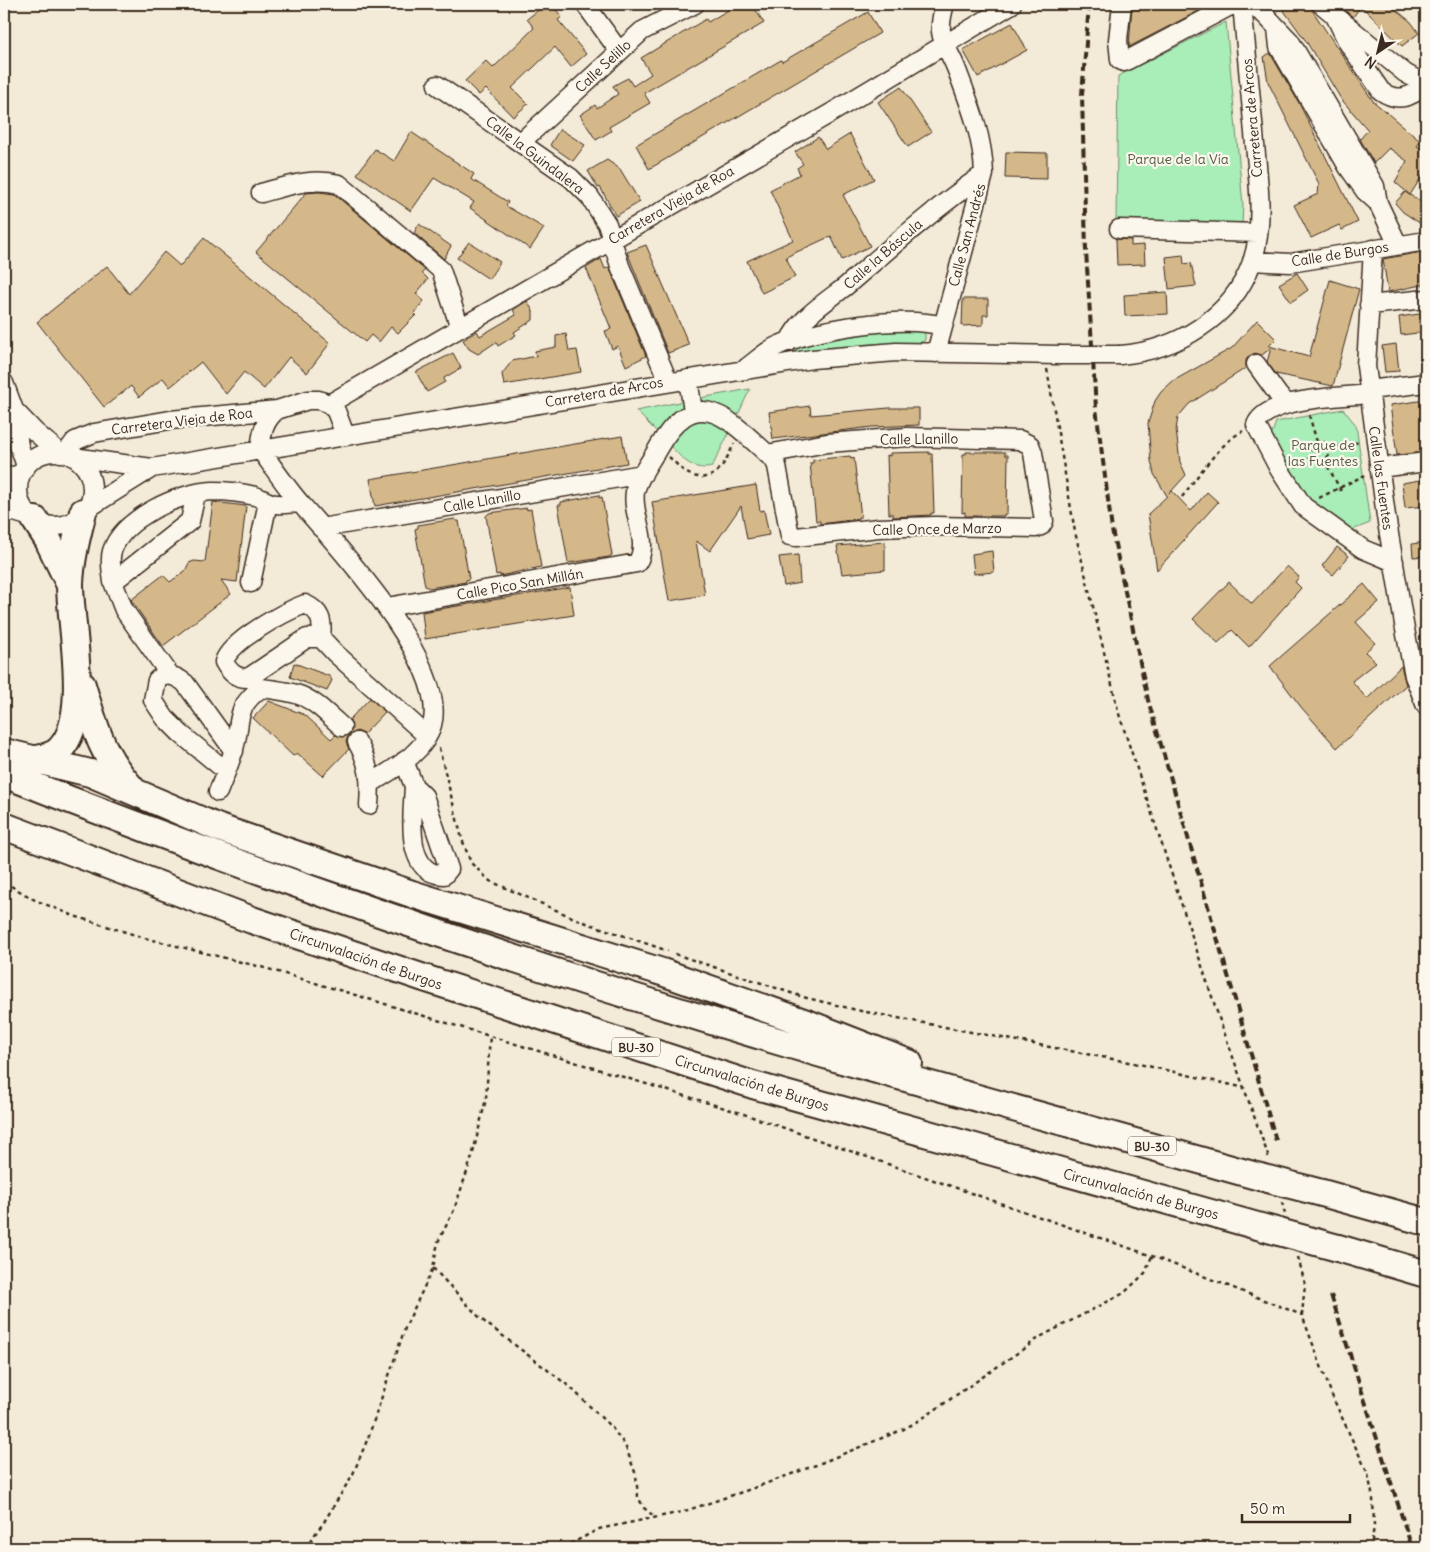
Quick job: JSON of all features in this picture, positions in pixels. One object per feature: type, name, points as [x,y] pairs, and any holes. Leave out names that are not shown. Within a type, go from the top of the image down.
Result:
[{"type":"highway","points":[[32,760],[47,757],[60,750],[70,735],[75,714],[77,666],[70,585],[72,558],[84,511]]},
{"type":"highway","points":[[33,518],[48,540],[70,585]]},
{"type":"highway","points":[[77,666],[90,713],[106,755],[116,771],[137,794]]},
{"type":"highway","points":[[4,752],[90,773],[219,828],[412,894],[662,972],[812,1025],[1045,1116]]},
{"type":"highway","name":"BU-30","points":[[4,774],[287,882],[585,981],[869,1068],[1045,1116],[1265,1170],[1322,1193],[1426,1222]]},
{"type":"highway","name":"Circunvalación de Burgos","points":[[4,826],[252,920],[753,1085],[1283,1225],[1338,1248],[1426,1274]]},
{"type":"street","points":[[585,4],[619,51]]},
{"type":"street","name":"Calle Selillo","points":[[522,142],[642,31],[695,4]]},
{"type":"street","name":"Calle San Andrés","points":[[936,353],[984,174],[983,151],[978,127],[957,70],[943,45],[940,31],[945,4]]},
{"type":"street","name":"Carretera Vieja de Roa","points":[[66,454],[75,441],[94,433],[170,420],[277,410],[308,400],[319,400],[329,404],[611,239],[823,118],[1012,4]]},
{"type":"street","points":[[1122,4],[1118,40],[1120,60],[1124,62],[1234,4]]},
{"type":"street","name":"Carretera de Arcos","points":[[152,468],[812,359],[896,352],[1120,355],[1158,349],[1176,343],[1208,322],[1222,309],[1237,290],[1252,261],[1258,233],[1257,175],[1242,4]]},
{"type":"street","points":[[1249,4],[1264,14],[1290,41],[1358,154],[1375,186],[1378,203],[1398,244]]},
{"type":"street","points":[[1326,7],[1404,73],[1426,85],[1406,98],[1398,98],[1381,91],[1326,7]]},
{"type":"street","name":"Calle la Guindalera","points":[[437,85],[522,142],[571,178],[590,197],[607,224],[611,239],[668,382]]},
{"type":"street","name":"Calle la Báscula","points":[[789,342],[793,332],[838,292],[942,203],[984,174]]},
{"type":"street","points":[[261,193],[300,182],[321,180],[339,184],[441,270],[460,328]]},
{"type":"street","points":[[1119,229],[1258,233]]},
{"type":"street","name":"Calle de Burgos","points":[[1252,261],[1290,262],[1426,241]]},
{"type":"street","name":"Calle las Fuentes","points":[[1373,249],[1366,366],[1369,392],[1379,468],[1414,676],[1426,706]]},
{"type":"street","points":[[1370,304],[1426,299]]},
{"type":"street","points":[[743,370],[775,347],[838,328],[906,321],[927,322],[943,326]]},
{"type":"street","points":[[1256,364],[1279,396],[1297,403]]},
{"type":"street","points":[[688,379],[692,411]]},
{"type":"street","points":[[4,383],[14,410],[24,470],[18,494],[22,505],[33,518]]},
{"type":"street","points":[[1394,562],[1363,549],[1303,506],[1256,425],[1264,414],[1297,403],[1426,383]]},
{"type":"street","points":[[329,404],[336,411],[345,435]]},
{"type":"street","points":[[643,474],[672,425],[692,411],[701,409],[714,413],[768,454]]},
{"type":"street","points":[[14,410],[35,432],[86,469],[91,481],[92,492],[84,511]]},
{"type":"street","name":"Carretera Vieja de Roa","points":[[260,449],[262,430],[268,418],[277,410]]},
{"type":"street","name":"Calle Llanillo","points":[[768,454],[827,444],[907,437],[1020,440],[1030,445],[1039,484]]},
{"type":"street","points":[[260,449],[300,503],[387,607],[423,668],[432,702],[429,730],[414,755],[370,784]]},
{"type":"street","points":[[4,478],[24,470],[39,455],[66,454],[152,468]]},
{"type":"street","name":"Calle Once de Marzo","points":[[768,454],[777,466],[790,536],[796,537],[879,528],[935,526],[1036,528],[1041,526],[1044,521],[1039,484]]},
{"type":"street","points":[[1379,468],[1426,462]]},
{"type":"street","points":[[4,509],[54,525],[68,523],[152,468]]},
{"type":"street","name":"Calle Llanillo","points":[[321,528],[643,474]]},
{"type":"street","name":"Calle Pico San Millán","points":[[387,607],[637,563],[642,549],[635,492],[643,474]]},
{"type":"street","points":[[170,676],[124,610],[113,582],[111,552],[117,539],[150,511],[183,497],[196,494],[213,491],[236,493],[275,504],[300,503]]},
{"type":"street","points":[[113,582],[190,521],[196,494]]},
{"type":"street","points":[[251,583],[268,502]]},
{"type":"street","points":[[321,638],[323,623],[315,608],[305,604],[239,642],[226,655],[224,662],[229,671],[239,678],[248,678],[307,638],[321,638],[429,730]]},
{"type":"street","points":[[226,771],[165,718],[153,700],[156,680],[162,676],[175,675],[185,683],[234,751]]},
{"type":"street","points":[[218,792],[234,751],[239,714],[248,698],[261,688],[291,691],[311,698],[342,728]]},
{"type":"street","points":[[357,742],[366,757],[370,784],[369,805]]},
{"type":"street","points":[[404,761],[414,786]]},
{"type":"path","points":[[1052,355],[1075,532],[1118,714],[1219,1018],[1245,1088],[1265,1170]]},
{"type":"path","points":[[1297,403],[1317,442]]},
{"type":"path","points":[[1182,497],[1200,472],[1229,442],[1240,432],[1256,425]]},
{"type":"path","points":[[658,447],[690,475],[705,477],[717,473],[722,468],[740,431]]},
{"type":"path","points":[[1314,456],[1318,459],[1324,459],[1330,453],[1330,448],[1326,443],[1317,442]]},
{"type":"path","points":[[1314,456],[1313,447],[1317,442]]},
{"type":"path","points":[[1330,448],[1356,442]]},
{"type":"path","points":[[1283,474],[1314,456]]},
{"type":"path","points":[[1324,459],[1340,490]]},
{"type":"path","points":[[1314,501],[1362,478]]},
{"type":"path","points":[[429,730],[449,783],[462,839],[471,863],[490,881],[519,896],[581,921],[803,997],[910,1021],[1139,1064],[1245,1088]]},
{"type":"path","points":[[4,882],[35,900],[74,916],[145,938],[265,968],[741,1113],[1152,1256],[1302,1315]]},
{"type":"path","points":[[305,1548],[324,1522],[353,1474],[368,1438],[405,1328],[433,1268],[438,1242],[454,1210],[472,1157],[486,1098],[490,1035]]},
{"type":"path","points":[[1281,1200],[1283,1225]]},
{"type":"path","points":[[563,1548],[599,1529],[619,1523],[656,1518],[751,1489],[904,1429],[1061,1324],[1124,1292],[1145,1273],[1152,1256]]},
{"type":"path","points":[[1297,1256],[1306,1284],[1302,1315],[1333,1398],[1368,1474],[1373,1498],[1374,1526],[1371,1548]]},
{"type":"path","points":[[433,1268],[482,1320],[570,1387],[612,1428],[625,1445],[636,1475],[638,1497],[644,1508],[656,1518]]},
{"type":"green space","name":"Parque de la Vía","points":[[1226,22],[1243,205],[1242,224],[1116,221],[1118,76]]},
{"type":"green space","points":[[925,330],[925,340],[920,343],[872,344],[779,354],[834,333]]},
{"type":"green space","points":[[750,389],[736,419],[703,402],[700,398]]},
{"type":"green space","points":[[684,401],[684,406],[671,415],[658,433],[636,411]]},
{"type":"green space","name":"Parque de las Fuentes","points":[[1343,409],[1356,425],[1370,523],[1352,530],[1309,502],[1271,436],[1276,422]]},
{"type":"green space","points":[[699,418],[717,424],[729,433],[712,467],[705,468],[692,465],[667,443],[678,429]]},
{"type":"building","points":[[546,4],[551,4],[562,17],[558,20],[586,54],[571,67],[555,47],[512,88],[528,104],[513,117],[486,89],[479,95],[465,81],[486,61],[493,68],[534,28],[527,19]]},
{"type":"building","points":[[738,4],[752,4],[764,23],[644,93],[650,103],[609,127],[611,131],[596,140],[580,115],[595,105],[597,108],[618,94],[613,86],[628,78],[633,86],[651,74],[641,58],[706,19],[708,22]]},
{"type":"building","points":[[1132,4],[1212,4],[1129,47]]},
{"type":"building","points":[[1279,4],[1308,4],[1373,101],[1420,141],[1417,146],[1426,152],[1426,170],[1410,195],[1395,182],[1407,161],[1389,148],[1374,163],[1360,139],[1368,130],[1341,99],[1306,41]]},
{"type":"building","points":[[1337,4],[1389,4],[1411,22],[1419,33],[1402,46],[1361,6],[1353,17]]},
{"type":"building","points":[[868,12],[880,33],[649,169],[636,145],[781,60],[782,62]]},
{"type":"building","points":[[1012,23],[1027,50],[978,77],[963,50]]},
{"type":"building","points":[[1270,53],[1299,103],[1358,222],[1342,230],[1339,225],[1311,238],[1294,205],[1318,194],[1319,184],[1268,82],[1264,57]]},
{"type":"building","points":[[901,87],[931,132],[908,147],[878,102]]},
{"type":"building","points":[[560,129],[585,145],[573,161],[550,145]]},
{"type":"building","points":[[411,132],[474,174],[471,179],[508,202],[506,206],[544,228],[530,249],[470,208],[474,202],[434,178],[411,211],[357,174],[375,149],[394,161]]},
{"type":"building","points":[[850,134],[874,179],[843,195],[870,246],[842,260],[831,236],[786,257],[795,277],[762,293],[747,261],[793,240],[770,190],[800,174],[797,168],[803,164],[795,152],[818,137],[826,149]]},
{"type":"building","points":[[1006,152],[1047,153],[1047,179],[1005,178]]},
{"type":"building","points":[[607,160],[620,169],[640,202],[616,216],[600,187],[598,188],[588,171]]},
{"type":"building","points":[[1405,192],[1426,205],[1426,215],[1421,224],[1403,212],[1395,203]]},
{"type":"building","points":[[306,193],[334,194],[425,270],[422,273],[428,279],[416,294],[424,301],[414,313],[416,315],[398,333],[391,327],[379,342],[371,335],[365,342],[256,252]]},
{"type":"building","points":[[419,224],[451,246],[444,259],[414,233]]},
{"type":"building","points":[[204,238],[330,343],[307,373],[289,357],[264,389],[244,372],[226,394],[201,362],[170,387],[163,378],[139,397],[131,386],[104,407],[37,322],[107,266],[129,294],[164,252],[180,266]]},
{"type":"building","points":[[1116,239],[1131,240],[1131,246],[1144,245],[1145,264],[1117,265]]},
{"type":"building","points":[[469,242],[500,262],[489,279],[457,258]]},
{"type":"building","points":[[646,245],[689,345],[668,353],[627,252]]},
{"type":"building","points":[[1422,252],[1423,261],[1426,261],[1426,284],[1388,292],[1383,259]]},
{"type":"building","points":[[1183,255],[1184,264],[1191,263],[1196,286],[1169,289],[1166,257]]},
{"type":"building","points":[[601,259],[605,269],[609,267],[646,356],[626,366],[618,346],[612,349],[605,331],[611,329],[586,268]]},
{"type":"building","points":[[1297,273],[1308,290],[1291,302],[1279,284]]},
{"type":"building","points":[[1330,280],[1359,289],[1333,386],[1276,374],[1267,362],[1271,348],[1262,355],[1255,353],[1249,356],[1246,360],[1246,368],[1189,404],[1178,417],[1176,430],[1180,462],[1186,475],[1168,495],[1172,491],[1191,511],[1207,492],[1218,502],[1157,570],[1148,514],[1167,496],[1154,474],[1151,461],[1148,423],[1155,401],[1161,392],[1173,381],[1232,348],[1257,320],[1276,339],[1269,346],[1309,357]]},
{"type":"building","points":[[1167,292],[1168,314],[1125,316],[1124,295]]},
{"type":"building","points":[[963,299],[988,299],[988,315],[983,315],[983,325],[962,326]]},
{"type":"building","points":[[527,301],[533,311],[533,320],[514,332],[516,335],[498,346],[496,342],[478,354],[469,349],[463,340],[477,331],[480,336],[516,315],[513,310]]},
{"type":"building","points":[[1426,313],[1426,332],[1401,335],[1399,317]]},
{"type":"building","points":[[566,334],[569,351],[577,350],[581,372],[504,385],[502,374],[512,361],[536,356],[535,351],[556,347],[556,336]]},
{"type":"building","points":[[1396,344],[1399,371],[1385,372],[1382,346]]},
{"type":"building","points":[[453,353],[461,368],[444,378],[445,382],[427,392],[416,372]]},
{"type":"building","points":[[1426,400],[1426,452],[1397,455],[1390,405]]},
{"type":"building","points":[[810,406],[811,415],[889,408],[919,408],[919,425],[872,427],[773,439],[769,412]]},
{"type":"building","points":[[622,436],[627,463],[375,506],[370,479]]},
{"type":"building","points":[[929,452],[929,454],[932,454],[934,513],[931,513],[931,515],[893,517],[893,514],[889,514],[887,455],[890,456],[890,453]]},
{"type":"building","points":[[966,452],[1005,452],[1005,455],[1008,455],[1007,514],[1004,514],[1004,516],[965,516],[965,512],[962,513],[963,454],[966,454]]},
{"type":"building","points":[[850,456],[851,459],[854,458],[861,517],[820,524],[820,521],[816,521],[810,463],[813,463],[813,460]]},
{"type":"building","points":[[1426,479],[1426,506],[1405,508],[1402,483]]},
{"type":"building","points":[[756,485],[760,511],[764,510],[769,535],[747,539],[741,506],[710,551],[696,541],[705,595],[669,601],[652,502]]},
{"type":"building","points":[[599,495],[599,498],[602,497],[612,555],[568,563],[558,505],[561,505],[561,502]]},
{"type":"building","points":[[213,502],[246,506],[237,582],[221,580],[231,594],[163,646],[131,600],[163,575],[170,582],[185,571],[189,563],[194,561],[205,562]]},
{"type":"building","points":[[527,508],[527,510],[531,509],[541,567],[500,576],[500,574],[496,575],[486,516],[489,513]]},
{"type":"building","points":[[455,519],[459,521],[469,579],[466,582],[429,588],[425,586],[415,529],[418,528],[418,525]]},
{"type":"building","points":[[885,542],[885,570],[842,574],[837,546]]},
{"type":"building","points":[[1426,542],[1426,556],[1413,557],[1412,544]]},
{"type":"building","points":[[1337,547],[1349,556],[1333,575],[1322,566]]},
{"type":"building","points":[[992,551],[994,572],[974,574],[972,554]]},
{"type":"building","points":[[798,555],[800,583],[784,586],[779,557]]},
{"type":"building","points":[[1287,566],[1299,577],[1295,582],[1301,588],[1249,647],[1232,630],[1218,643],[1193,619],[1229,582],[1252,604]]},
{"type":"building","points":[[1364,584],[1379,602],[1356,622],[1375,643],[1365,652],[1376,662],[1352,681],[1367,699],[1401,666],[1406,685],[1337,748],[1301,707],[1270,666]]},
{"type":"building","points":[[570,587],[574,615],[425,639],[422,612]]},
{"type":"building","points":[[294,663],[329,676],[332,680],[327,691],[290,677]]},
{"type":"building","points":[[370,698],[385,712],[364,734],[357,731],[348,736],[346,742],[349,749],[323,776],[297,753],[293,756],[253,718],[269,701],[305,715],[331,739],[335,735],[345,737],[352,730],[349,720]]},
{"type":"railway","points":[[1089,4],[1082,95],[1086,251],[1096,408],[1112,530],[1148,700],[1277,1144]]},
{"type":"railway","points":[[1331,1295],[1412,1548]]}]
